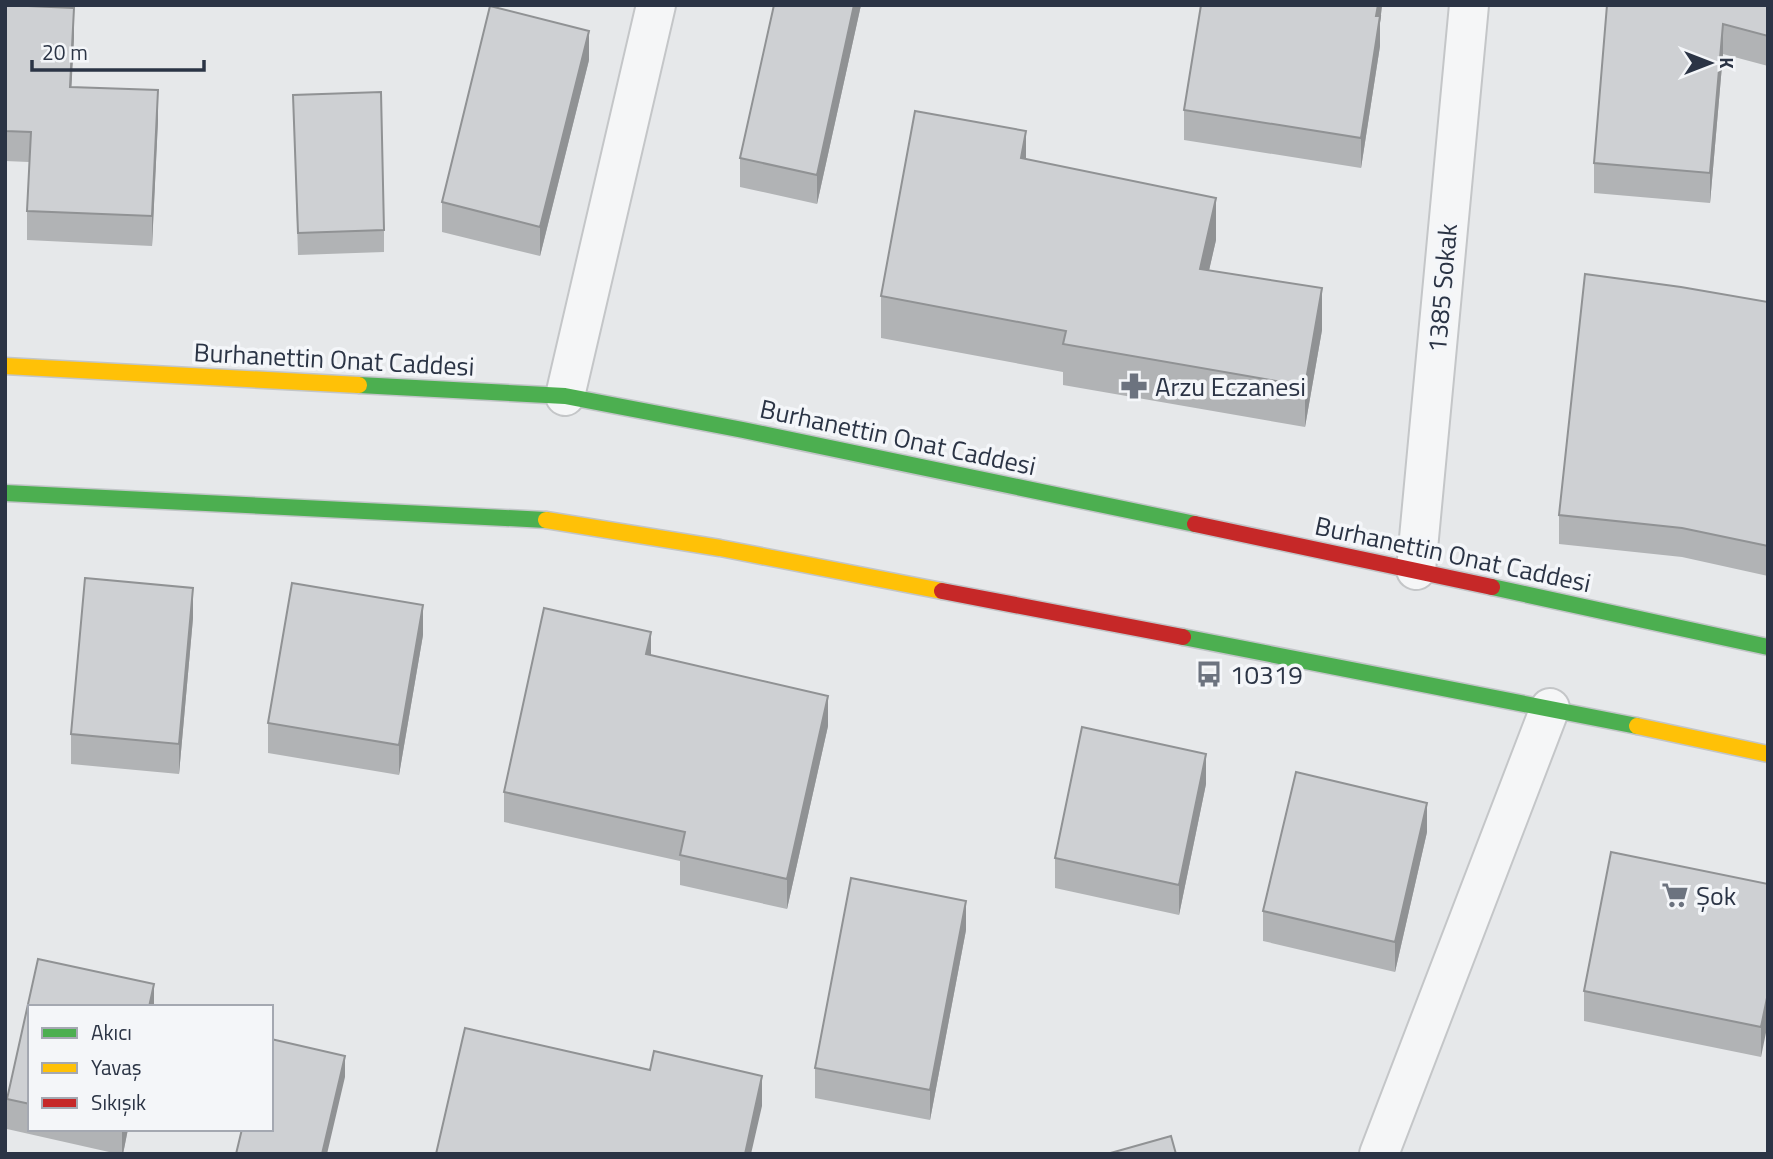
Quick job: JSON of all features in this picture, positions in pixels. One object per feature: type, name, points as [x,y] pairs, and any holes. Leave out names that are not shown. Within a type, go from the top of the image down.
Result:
[{"type":"main road","name":"Burhanettin Onat Caddesi","points":[[5,366],[565,396],[743,430],[1416,570],[1768,647]]},
{"type":"main road","points":[[5,494],[548,520],[720,548],[1550,708],[1768,754]]},
{"type":"street","points":[[565,396],[656,5]]},
{"type":"street","name":"1385 Sokak","points":[[1416,570],[1469,5]]},
{"type":"street","points":[[1379,1154],[1550,708]]},
{"type":"building","points":[[5,5],[74,8],[70,87],[158,90],[152,216],[27,211],[31,132],[5,131]]},
{"type":"building","points":[[774,5],[854,5],[817,175],[740,158]]},
{"type":"building","points":[[1201,5],[1378,5],[1376,16],[1380,16],[1361,138],[1184,110]]},
{"type":"building","points":[[1607,5],[1768,5],[1768,36],[1723,24],[1710,173],[1594,163]]},
{"type":"building","points":[[490,6],[589,31],[540,227],[442,202]]},
{"type":"building","points":[[381,92],[384,230],[298,233],[293,95]]},
{"type":"building","points":[[915,111],[1026,131],[1021,158],[1216,198],[1200,269],[1322,288],[1305,386],[1063,344],[1066,331],[881,296]]},
{"type":"building","points":[[1585,274],[1768,302],[1768,546],[1682,528],[1559,515]]},
{"type":"building","points":[[85,578],[193,588],[179,744],[71,734]]},
{"type":"building","points":[[292,583],[423,605],[399,745],[268,723]]},
{"type":"building","points":[[544,608],[651,632],[646,654],[828,696],[787,879],[680,855],[685,832],[504,792]]},
{"type":"building","points":[[1082,727],[1206,754],[1179,885],[1055,858]]},
{"type":"building","points":[[1296,772],[1427,803],[1395,942],[1263,911]]},
{"type":"building","points":[[1611,852],[1768,884],[1768,993],[1761,1027],[1584,991]]},
{"type":"building","points":[[851,878],[966,901],[930,1090],[815,1068]]},
{"type":"building","points":[[38,959],[154,984],[149,1005],[28,1005],[28,1104],[7,1099]]},
{"type":"building","points":[[465,1028],[650,1070],[654,1051],[762,1076],[745,1154],[436,1154]]},
{"type":"building","points":[[273,1039],[345,1056],[322,1154],[236,1154],[242,1131],[273,1131]]},
{"type":"building","points":[[1171,1136],[1176,1154],[1107,1154]]},
{"type":"traffic: fast","points":[[359,385],[565,396],[743,430],[1195,524]]},
{"type":"traffic: fast","points":[[5,493],[546,520]]},
{"type":"traffic: fast","points":[[1492,587],[1768,647]]},
{"type":"traffic: fast","points":[[1183,637],[1637,726]]},
{"type":"traffic: slow","points":[[5,366],[359,385]]},
{"type":"traffic: slow","points":[[546,520],[720,548],[942,591]]},
{"type":"traffic: slow","points":[[1637,726],[1768,754]]},
{"type":"traffic: jam","points":[[1195,524],[1492,587]]},
{"type":"traffic: jam","points":[[942,591],[1183,637]]},
{"type":"place","name":"Arzu Eczanesi","points":[[1134,386]]},
{"type":"place","name":"10319","points":[[1209,674]]},
{"type":"place","name":"Şok","points":[[1675,895]]}]
